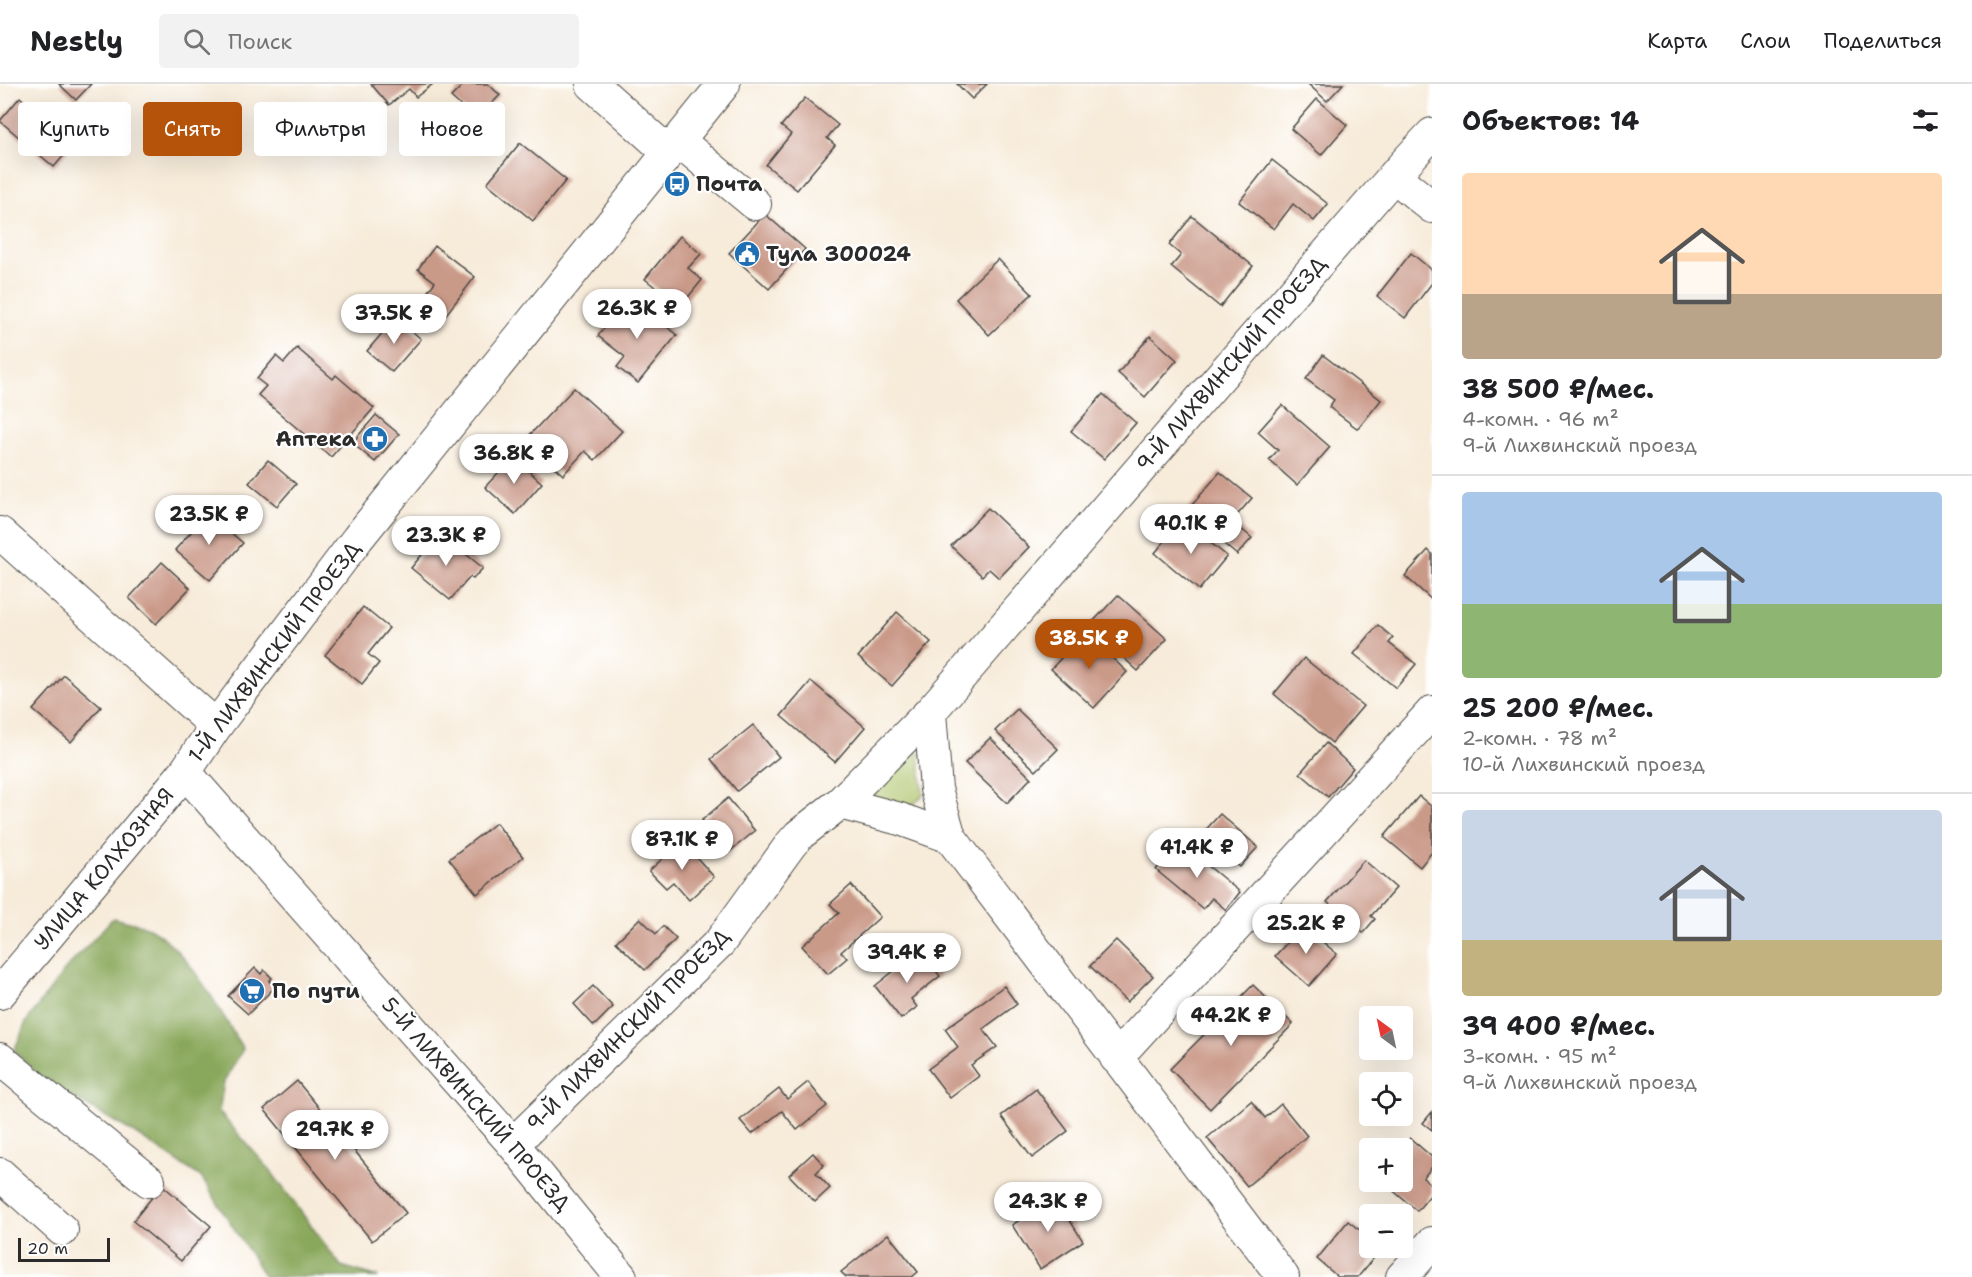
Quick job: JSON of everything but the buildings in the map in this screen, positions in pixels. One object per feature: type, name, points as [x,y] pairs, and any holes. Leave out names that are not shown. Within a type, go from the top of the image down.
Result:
[{"type":"street","points":[[592,84],[674,147],[755,204]]},
{"type":"street","name":"1-Й ЛИХВИНСКИЙ ПРОЕЗД","points":[[185,772],[216,726],[358,538],[724,84]]},
{"type":"street","name":"9-Й ЛИХВИНСКИЙ ПРОЕЗД","points":[[513,1144],[720,942],[790,844],[840,803],[930,712],[1432,134]]},
{"type":"street","points":[[1394,176],[1432,207]]},
{"type":"street","points":[[0,533],[216,726]]},
{"type":"street","points":[[930,712],[936,789],[950,837],[1283,1277]]},
{"type":"street","points":[[1116,1058],[1432,712]]},
{"type":"street","name":"УЛИЦА КОЛХОЗНАЯ","points":[[0,993],[185,772]]},
{"type":"street","name":"5-Й ЛИХВИНСКИЙ ПРОЕЗД","points":[[185,772],[513,1144],[621,1277]]},
{"type":"street","points":[[840,803],[900,819],[950,837]]},
{"type":"street","points":[[0,1059],[149,1181]]},
{"type":"street","points":[[0,1174],[62,1230]]},
{"type":"street","points":[[1402,1277],[1432,1243]]},
{"type":"green space","points":[[913,751],[919,753],[923,795],[908,810],[870,801],[869,786]]},
{"type":"green space","points":[[113,918],[149,928],[163,938],[177,951],[202,982],[243,1049],[224,1082],[219,1112],[270,1170],[341,1266],[379,1277],[265,1277],[201,1177],[131,1131],[47,1083],[14,1051],[26,1022],[64,971]]},
{"type":"place","name":"Почта","points":[[677,184]]},
{"type":"place","name":"Тула 300024","points":[[747,254]]},
{"type":"place","name":"Аптека","points":[[375,439]]},
{"type":"place","name":"По пути","points":[[252,991]]}]
